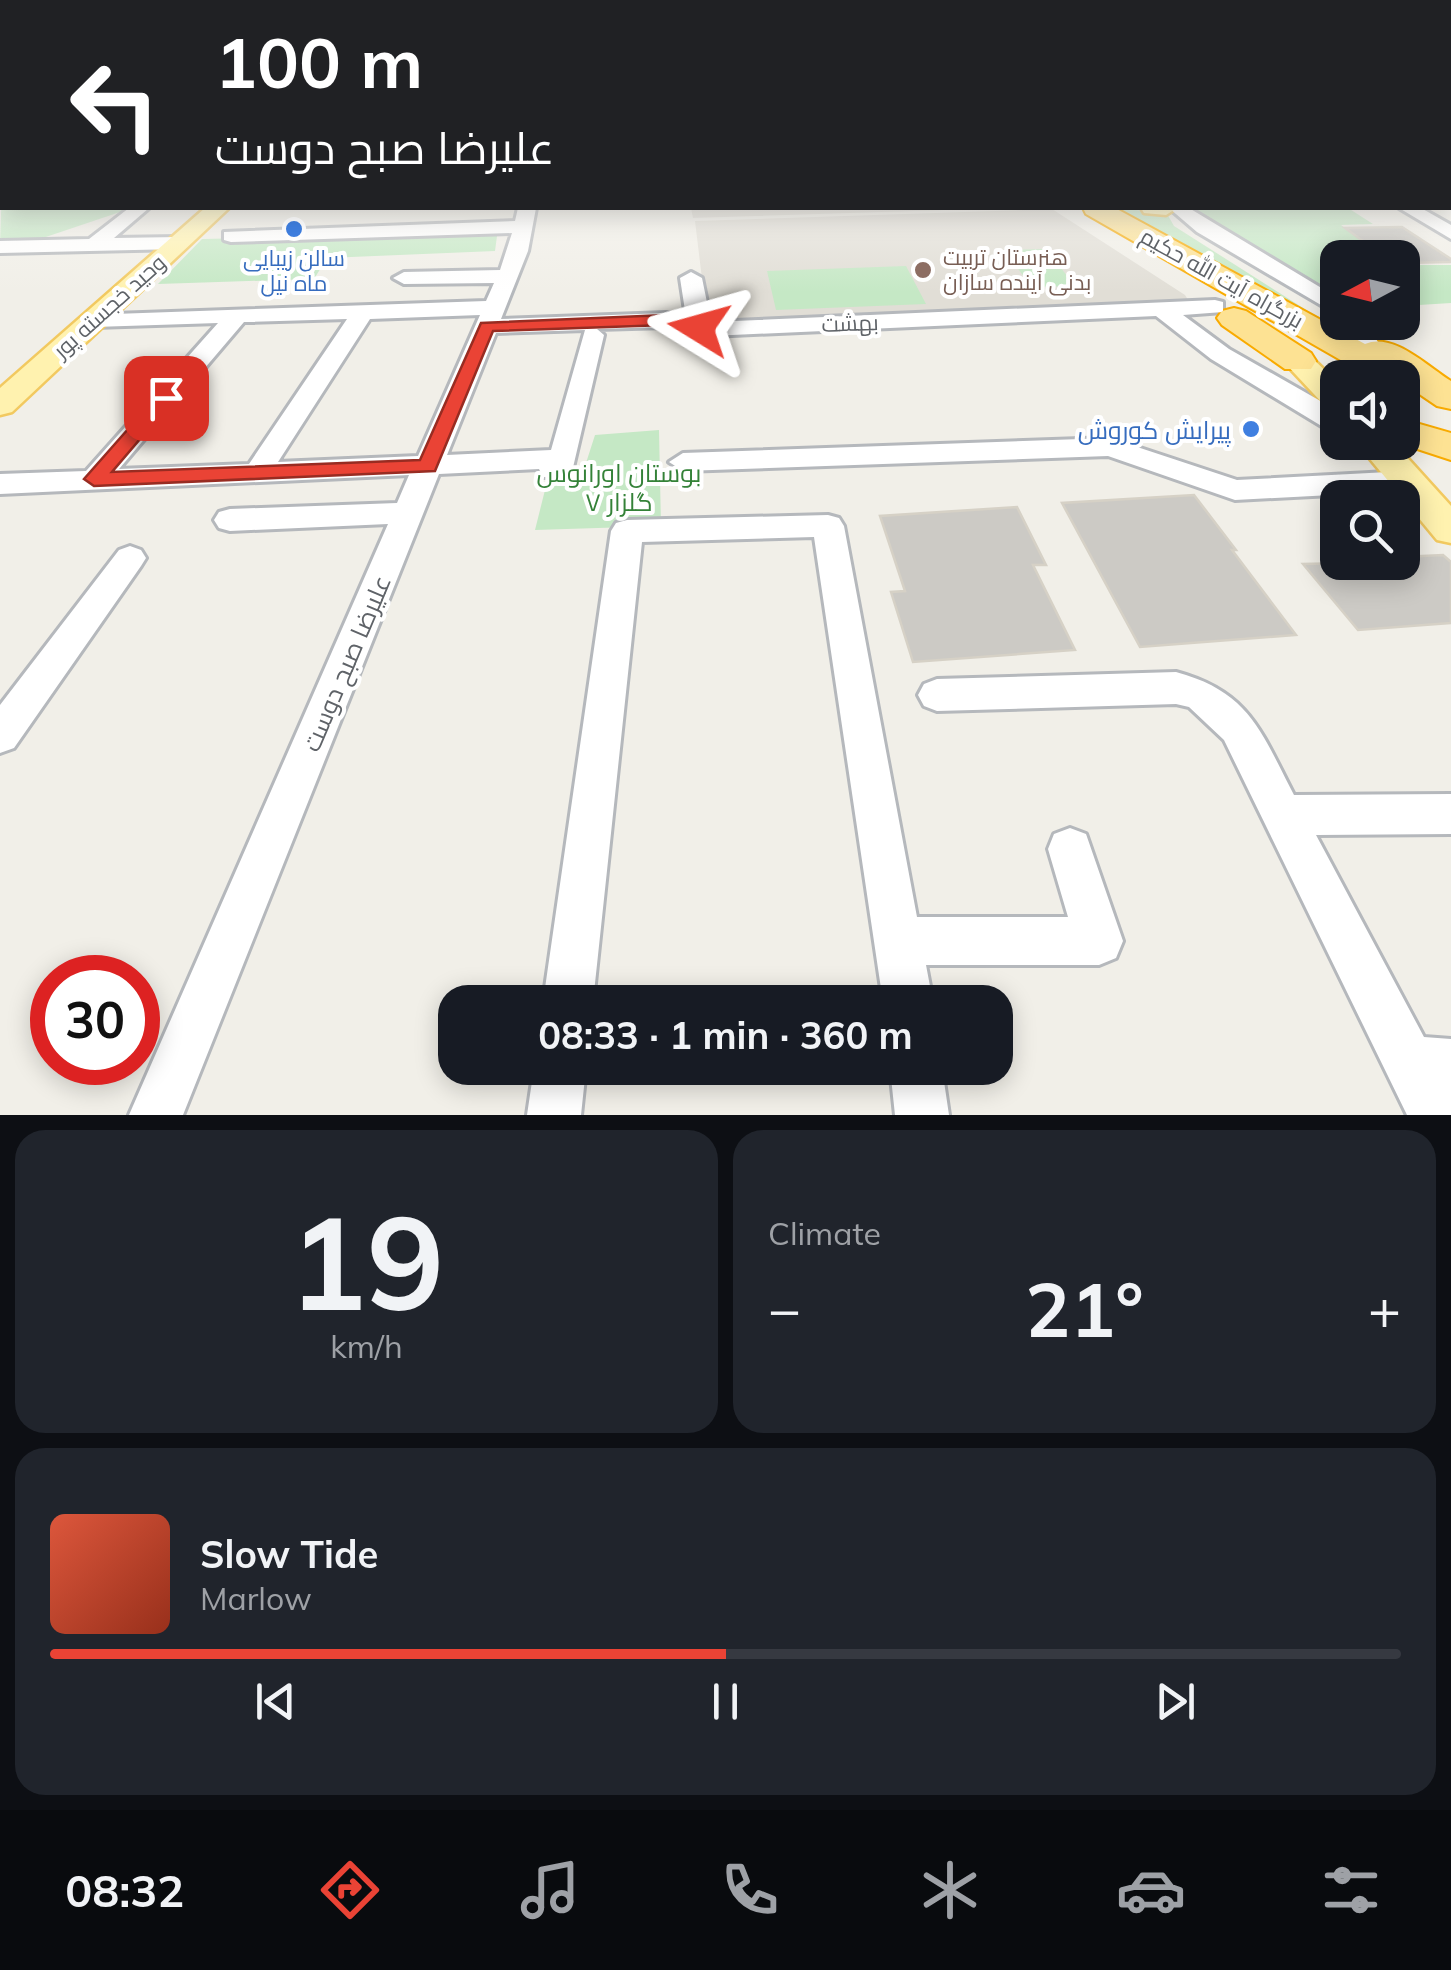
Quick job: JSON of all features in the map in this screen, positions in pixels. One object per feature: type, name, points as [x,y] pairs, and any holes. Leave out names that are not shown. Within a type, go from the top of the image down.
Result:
[{"type":"highway","points":[[1067,210],[1122,252],[1298,361]]},
{"type":"highway","name":"بزرگراه آیت الله حکیم","points":[[1067,210],[1327,360]]},
{"type":"highway","name":"بزرگراه آیت الله حکیم","points":[[1100,210],[1383,360]]},
{"type":"highway","points":[[1172,210],[1174,216],[1194,233],[1320,309]]},
{"type":"highway","points":[[1367,340],[1451,402]]},
{"type":"highway","name":"بزرگراه آیت الله حکیم","points":[[1420,381],[1451,402]]},
{"type":"highway","points":[[1420,414],[1451,432]]},
{"type":"highway","points":[[1420,447],[1451,447]]},
{"type":"main road","name":"وحید خجسته پور","points":[[2,400],[216,210]]},
{"type":"main road","points":[[1298,361],[1320,383]]},
{"type":"main road","points":[[1387,460],[1451,530]]},
{"type":"street","points":[[95,244],[138,210]]},
{"type":"street","points":[[1175,210],[1320,297]]},
{"type":"street","points":[[1412,210],[1451,232]]},
{"type":"street","points":[[232,236],[525,217]]},
{"type":"street","name":"علیرضا صبح دوست","points":[[156,1115],[496,304],[525,217]]},
{"type":"street","points":[[0,247],[178,243]]},
{"type":"street","points":[[404,278],[496,304]]},
{"type":"street","points":[[691,278],[699,328]]},
{"type":"street","points":[[94,320],[496,304]]},
{"type":"street","name":"بهشت","points":[[496,304],[666,320],[699,328],[1215,307]]},
{"type":"street","points":[[1162,310],[1220,354],[1320,411]]},
{"type":"street","points":[[257,473],[363,312]]},
{"type":"street","points":[[94,479],[237,316]]},
{"type":"street","points":[[0,484],[257,473],[561,469],[592,335]]},
{"type":"street","points":[[1420,375],[1451,382]]},
{"type":"street","points":[[683,462],[1110,447],[1235,490],[1330,460]]},
{"type":"street","points":[[230,520],[408,513]]},
{"type":"street","points":[[570,985],[627,531],[828,526],[906,985]]},
{"type":"street","points":[[0,736],[130,558]]},
{"type":"street","points":[[936,695],[1176,688],[1201,695],[1238,728],[1430,1064],[1436,1115]]},
{"type":"street","points":[[1286,815],[1451,814]]},
{"type":"street","points":[[900,941],[1098,941],[1070,849]]},
{"type":"street","points":[[554,1115],[558,1085]]},
{"type":"street","points":[[918,1085],[922,1115]]},
{"type":"shaded area","points":[[691,210],[945,210],[693,218]]},
{"type":"shaded area","name":"هنرستان تربیت بدنی آینده سازان","points":[[1054,210],[1185,295],[1190,303],[707,320],[695,221]]},
{"type":"green space","points":[[1,210],[126,210],[25,244],[0,245]]},
{"type":"green space","points":[[1108,210],[1166,212],[1174,226],[1320,319],[1320,328]]},
{"type":"green space","points":[[1190,210],[1351,210],[1373,224],[1341,225],[1361,240],[1320,240],[1320,292]]},
{"type":"green space","points":[[487,232],[497,236],[495,251],[327,258],[314,279],[158,284],[202,239]]},
{"type":"green space","points":[[1046,249],[1075,286],[1031,287],[1005,250]]},
{"type":"green space","points":[[1420,265],[1451,265],[1451,303],[1420,305]]},
{"type":"green space","points":[[906,266],[926,304],[776,310],[767,271]]},
{"type":"green space","points":[[1342,340],[1354,340],[1385,360]]},
{"type":"green space","name":"بوستان اورانوس گلزار ۷","points":[[659,430],[661,526],[535,530],[548,478],[586,463],[595,435]]},
{"type":"building","points":[[1402,227],[1451,262],[1420,263],[1420,240],[1361,240],[1345,228]]},
{"type":"building","points":[[1194,495],[1296,635],[1140,647],[1062,503]]},
{"type":"building","points":[[1017,507],[1046,565],[1033,565],[1075,650],[913,662],[891,592],[905,591],[880,516]]},
{"type":"building","points":[[1443,555],[1451,562],[1451,623],[1358,630],[1303,564],[1320,564],[1320,580],[1420,580],[1420,556]]},
{"type":"place","name":"سالن زیبایی ماه نیل","points":[[294,229]]},
{"type":"place","name":"هنرستان تربیت بدنی آینده سازان","points":[[923,270]]},
{"type":"place","name":"پیرایش کوروش","points":[[1251,429]]},
{"type":"route","points":[[166,398],[94,479],[428,466],[486,326],[666,320],[699,328]]}]
